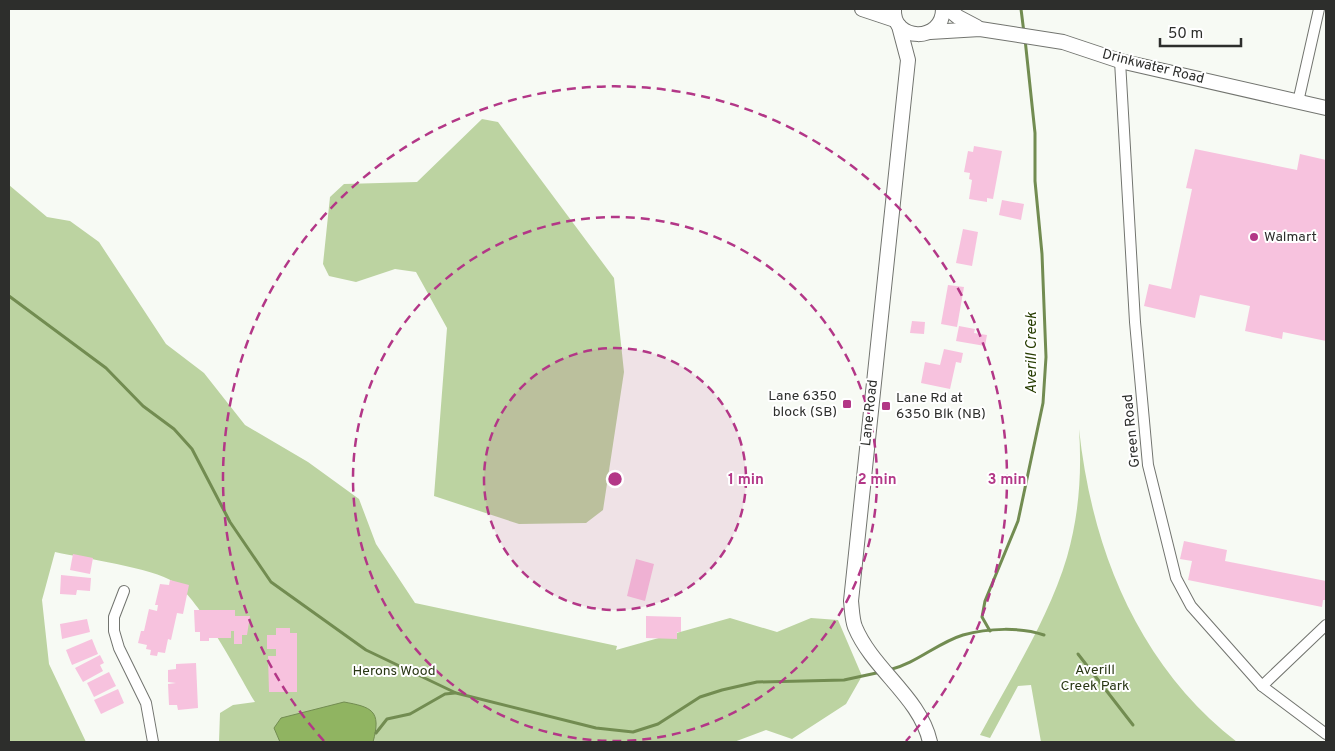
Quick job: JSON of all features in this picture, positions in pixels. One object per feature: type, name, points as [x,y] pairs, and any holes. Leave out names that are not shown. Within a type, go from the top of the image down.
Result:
[{"type":"street","points":[[862,9],[896,18]]},
{"type":"street","name":"Lane Road","points":[[930,742],[928,730],[912,705],[866,648],[854,626],[851,601],[908,60],[913,50],[942,19],[942,9]]},
{"type":"street","name":"Drinkwater Road","points":[[948,9],[958,17],[980,28]]},
{"type":"street","points":[[1298,102],[1318,9]]},
{"type":"street","name":"Drinkwater Road","points":[[896,18],[911,34],[980,28],[1063,42],[1120,61],[1326,108]]},
{"type":"street","name":"Lane Road","points":[[896,18],[908,60]]},
{"type":"street","name":"Green Road","points":[[1120,61],[1135,322],[1148,465],[1176,578],[1191,606],[1262,686],[1326,734]]},
{"type":"street","points":[[124,591],[114,617],[114,631],[119,648],[146,703],[153,742]]},
{"type":"street","points":[[1262,686],[1326,625]]},
{"type":"green space","points":[[482,119],[498,122],[614,278],[624,372],[603,510],[586,523],[519,524],[434,496],[447,328],[416,272],[395,269],[356,282],[329,276],[323,264],[330,197],[344,184],[417,182]]},
{"type":"green space","name":"Herons Wood","points":[[9,185],[47,217],[70,221],[99,242],[166,344],[204,373],[245,425],[308,462],[359,499],[376,544],[415,603],[617,646],[616,650],[730,618],[777,632],[811,618],[838,620],[862,676],[846,704],[792,739],[766,730],[734,742],[219,742],[220,713],[233,705],[255,702],[218,638],[184,591],[174,582],[150,572],[55,552],[42,600],[49,664],[86,742],[9,742]]},
{"type":"green space","name":"Averill Creek Park","points":[[1079,429],[1085,474],[1095,518],[1109,561],[1126,602],[1147,641],[1172,678],[1202,711],[1237,742],[1041,742],[1031,685],[1018,686],[990,738],[980,735],[1050,603],[1067,557],[1079,494]]},
{"type":"shaded area","points":[[344,702],[367,708],[372,712],[376,723],[373,742],[280,742],[274,728],[281,718]]},
{"type":"building","points":[[974,146],[1002,151],[993,199],[987,198],[987,202],[969,199],[972,180],[969,179],[970,173],[964,172],[968,151],[973,152]]},
{"type":"building","name":"Walmart","points":[[1195,149],[1297,170],[1300,154],[1326,160],[1326,341],[1283,332],[1282,339],[1245,331],[1250,306],[1200,295],[1195,318],[1144,306],[1149,284],[1171,289],[1192,189],[1186,188]]},
{"type":"building","points":[[1002,200],[1024,204],[1021,220],[999,215]]},
{"type":"building","points":[[963,229],[978,232],[972,266],[956,263]]},
{"type":"building","points":[[948,285],[964,287],[957,327],[941,324]]},
{"type":"building","points":[[912,321],[925,322],[924,334],[910,333]]},
{"type":"building","points":[[959,326],[975,329],[974,333],[987,335],[985,346],[956,341]]},
{"type":"building","points":[[944,349],[963,353],[961,363],[956,362],[950,389],[921,383],[925,362],[940,365]]},
{"type":"building","points":[[1184,541],[1227,550],[1225,561],[1326,581],[1326,600],[1323,600],[1322,607],[1188,580],[1192,561],[1180,559]]},
{"type":"building","points":[[73,554],[93,558],[90,574],[70,570]]},
{"type":"building","points":[[636,559],[654,564],[645,601],[627,596]]},
{"type":"building","points":[[61,575],[91,578],[90,591],[77,590],[76,595],[60,594]]},
{"type":"building","points":[[170,580],[189,585],[183,614],[177,613],[171,640],[168,639],[165,653],[158,652],[157,656],[150,655],[151,650],[146,649],[147,645],[138,643],[141,631],[144,631],[149,609],[157,611],[158,605],[155,605],[160,584],[169,585]]},
{"type":"building","points":[[194,610],[235,610],[235,616],[250,616],[247,635],[242,635],[242,644],[234,644],[234,631],[231,631],[231,638],[209,638],[209,641],[200,641],[200,632],[195,632]]},
{"type":"building","points":[[646,616],[681,617],[681,632],[677,632],[677,639],[646,638]]},
{"type":"building","points":[[87,619],[90,632],[62,639],[60,624]]},
{"type":"building","points":[[276,628],[290,628],[290,633],[297,633],[297,692],[269,692],[268,656],[276,656],[276,649],[267,649],[267,635],[276,635]]},
{"type":"building","points":[[92,639],[98,654],[72,665],[66,650]]},
{"type":"building","points":[[100,655],[104,663],[100,665],[103,671],[83,682],[75,668]]},
{"type":"building","points":[[196,663],[198,708],[178,710],[177,705],[169,705],[168,684],[176,683],[168,682],[168,670],[176,669],[176,664]]},
{"type":"building","points":[[109,672],[116,686],[94,697],[87,683]]},
{"type":"building","points":[[118,689],[124,703],[101,714],[94,700]]},
{"type":"waterway","name":"Averill Creek","points":[[1021,9],[1024,33]]},
{"type":"waterway","name":"Averill Creek","points":[[990,631],[982,617],[985,601],[1018,521],[1043,403],[1046,357],[1042,254],[1035,181],[1035,133],[1025,39]]},
{"type":"waterway","points":[[9,296],[106,368],[143,406],[174,429],[192,449],[230,522],[271,582],[366,650],[456,693],[596,728],[633,732],[658,724],[700,697],[722,690],[757,682],[844,680],[881,672]]},
{"type":"waterway","points":[[889,670],[909,663],[944,643],[963,635],[994,630],[1015,630],[1044,635]]},
{"type":"waterway","name":"Averill Creek","points":[[1078,654],[1133,725]]},
{"type":"waterway","points":[[376,733],[387,719],[410,714],[445,694],[455,693]]},
{"type":"place","name":"Walmart","points":[[1254,237]]},
{"type":"place","name":"Lane 6350 block (SB)","points":[[847,404]]},
{"type":"place","name":"Lane Rd at 6350 Blk (NB)","points":[[886,406]]}]
